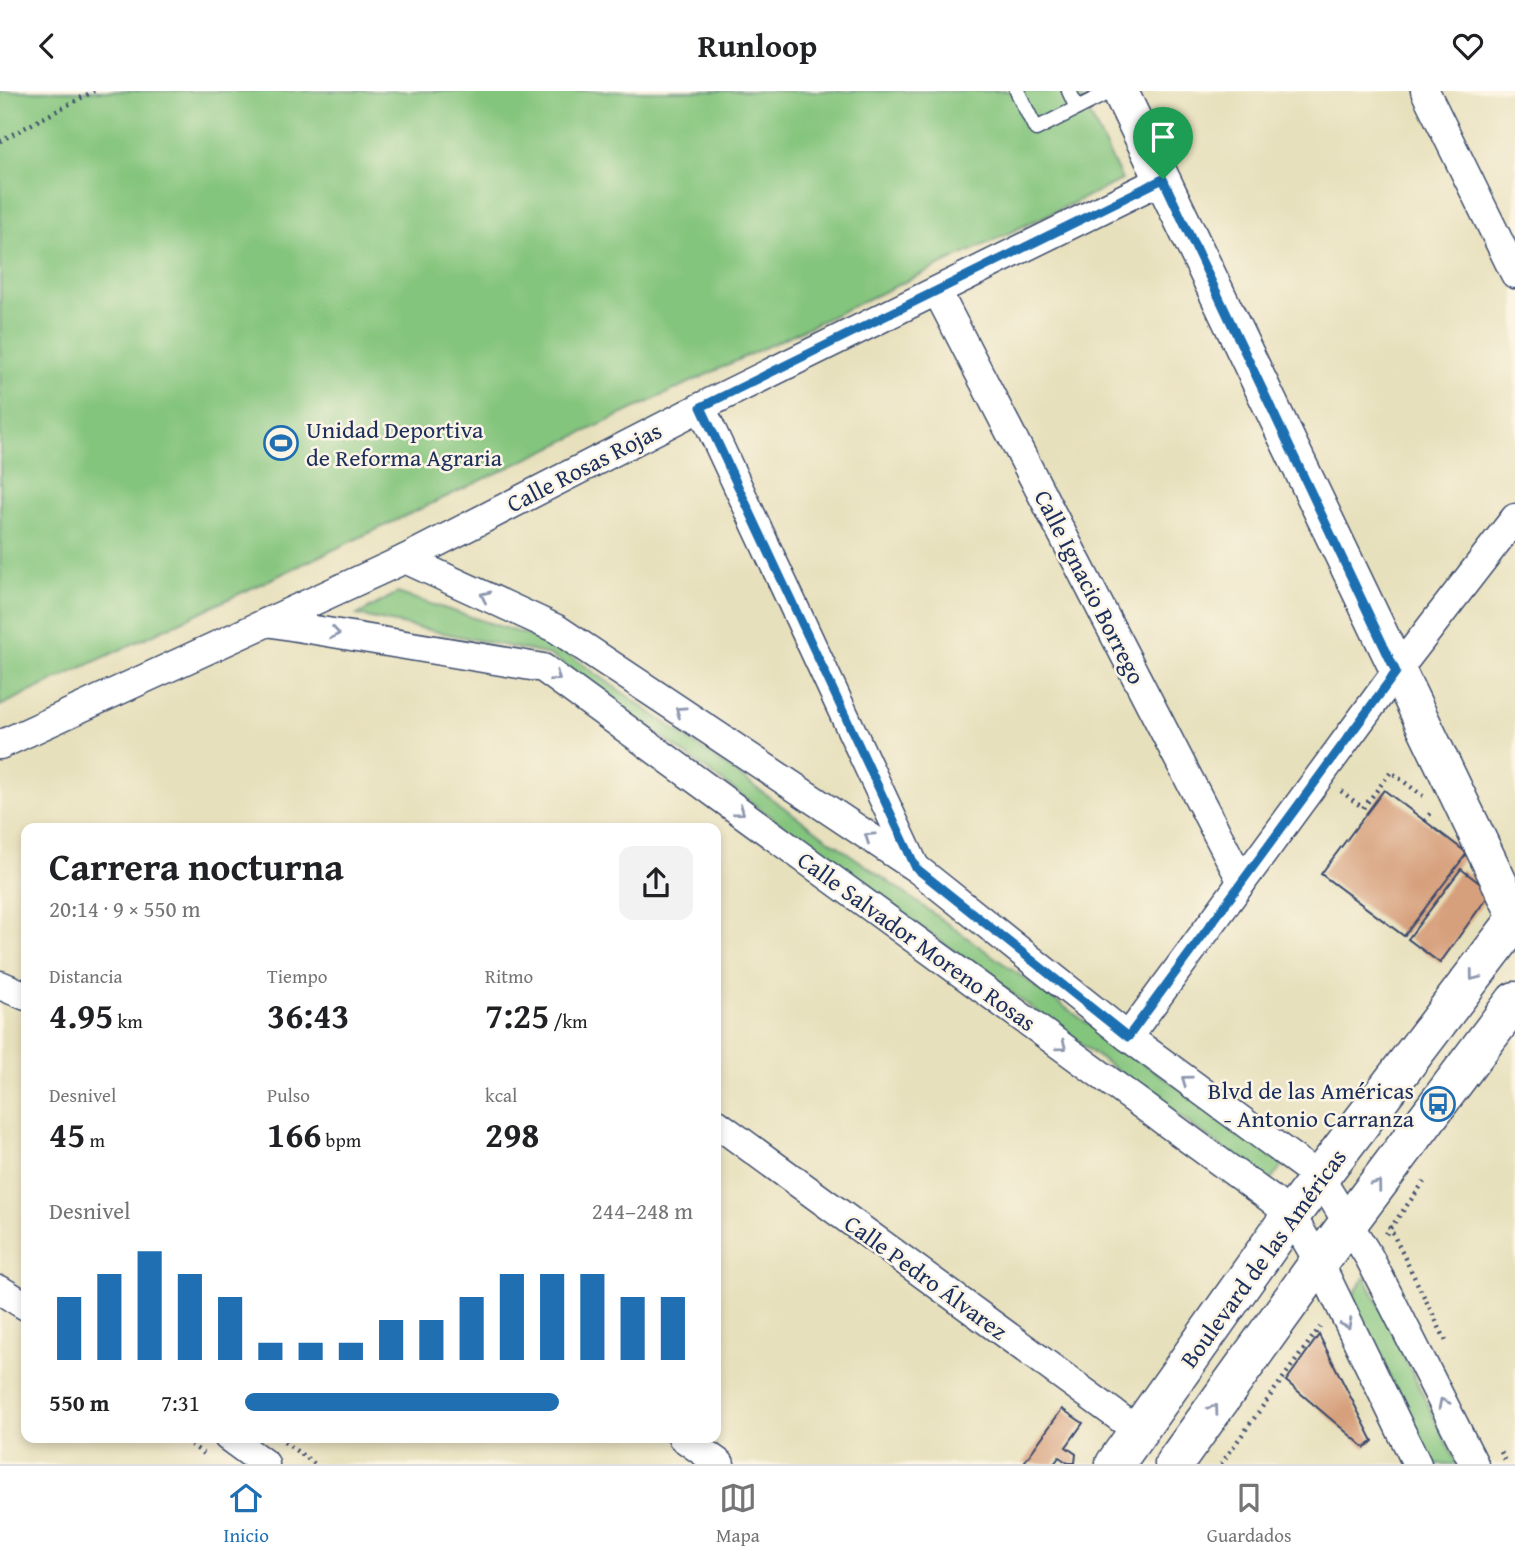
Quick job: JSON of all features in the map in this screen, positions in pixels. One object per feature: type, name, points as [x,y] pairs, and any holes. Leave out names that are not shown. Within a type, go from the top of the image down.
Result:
[{"type":"main road","name":"Boulevard de las Américas","points":[[1115,1464],[1291,1215],[1515,921]]},
{"type":"main road","name":"Boulevard de las Américas","points":[[1174,1464],[1319,1262],[1515,1001]]},
{"type":"street","points":[[1120,91],[1396,672],[1515,915]]},
{"type":"street","points":[[1425,91],[1515,274]]},
{"type":"street","name":"Calle Rosas Rojas","points":[[0,745],[405,559],[701,407],[938,293],[1163,179]]},
{"type":"street","name":"Calle Ignacio Borrego","points":[[938,293],[1242,882]]},
{"type":"street","points":[[701,407],[916,868]]},
{"type":"street","points":[[1128,1037],[1396,672],[1515,518]]},
{"type":"street","name":"Calle Salvador Moreno Rosas","points":[[405,559],[557,629],[916,868],[1128,1037],[1360,1207],[1474,1464]]},
{"type":"street","name":"Calle Salvador Moreno Rosas","points":[[267,622],[543,668],[1291,1215],[1319,1262],[1417,1464]]},
{"type":"street","points":[[0,985],[21,994]]},
{"type":"street","name":"Calle Pedro Álvarez","points":[[721,1127],[1138,1431]]},
{"type":"street","points":[[0,1290],[21,1303]]},
{"type":"street","points":[[236,1443],[265,1464]]},
{"type":"street","points":[[690,1443],[720,1464]]},
{"type":"lane","points":[[1017,91],[1036,129],[1111,91]]},
{"type":"lane","points":[[1069,91],[1077,108]]},
{"type":"path","points":[[0,141],[94,91]]},
{"type":"path","points":[[1350,798],[1363,808],[1391,772],[1427,799]]},
{"type":"path","points":[[1425,821],[1436,806]]},
{"type":"path","points":[[1360,1207],[1452,1352]]},
{"type":"path","points":[[1495,1439],[1507,1464]]},
{"type":"path","points":[[188,1443],[208,1457]]},
{"type":"path","points":[[285,1443],[315,1464]]},
{"type":"green space","name":"Unidad Deportiva de Reforma Agraria","points":[[0,91],[1078,91],[1122,180],[0,706]]},
{"type":"green space","points":[[397,593],[554,644],[1284,1163],[1269,1182],[550,655],[357,615]]},
{"type":"green space","points":[[1365,1277],[1457,1464],[1428,1464],[1348,1302]]},
{"type":"building","points":[[1384,790],[1467,853],[1404,936],[1321,874]]},
{"type":"building","points":[[1461,869],[1491,892],[1440,963],[1408,939]]},
{"type":"building","points":[[1319,1335],[1373,1441],[1365,1448],[1286,1381]]},
{"type":"building","points":[[1062,1409],[1083,1423],[1066,1447],[1076,1454],[1075,1463],[1068,1463],[1059,1457],[1054,1464],[1023,1464]]},
{"type":"place","name":"Unidad Deportiva de Reforma Agraria","points":[[281,443]]},
{"type":"place","name":"Blvd de las Américas - Antonio Carranza","points":[[1438,1104]]},
{"type":"route","points":[[1163,179],[1396,672],[1128,1037],[916,868],[701,407],[938,293],[1163,179]]}]
